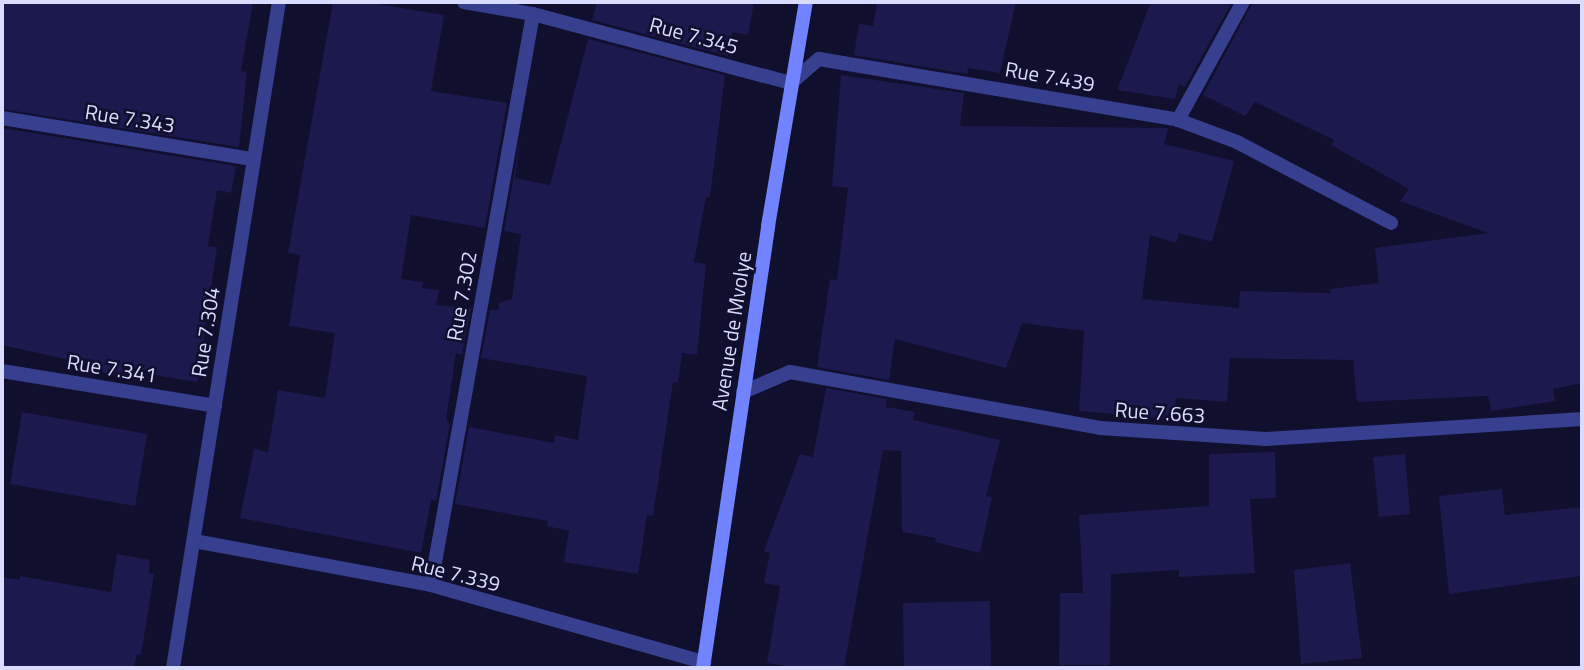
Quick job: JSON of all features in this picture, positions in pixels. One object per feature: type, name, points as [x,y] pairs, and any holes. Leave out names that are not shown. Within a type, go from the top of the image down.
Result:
[{"type":"main road","name":"Avenue de Mvolye","points":[[704,665],[743,392],[806,2]]},
{"type":"street","name":"Rue 7.304","points":[[173,668],[279,2]]},
{"type":"street","name":"Rue 7.345","points":[[464,2],[533,14],[791,83]]},
{"type":"street","points":[[1243,2],[1178,120],[1237,142],[1391,223]]},
{"type":"street","name":"Rue 7.302","points":[[431,585],[533,14]]},
{"type":"street","name":"Rue 7.439","points":[[791,83],[819,59],[1178,120]]},
{"type":"street","name":"Rue 7.343","points":[[2,118],[253,159]]},
{"type":"street","name":"Rue 7.341","points":[[2,371],[215,406]]},
{"type":"street","name":"Rue 7.663","points":[[743,392],[790,372],[1100,428],[1266,439],[1582,419]]},
{"type":"street","name":"Rue 7.339","points":[[194,541],[431,585],[704,665]]},
{"type":"building","points":[[2,2],[253,2],[241,71],[247,72],[239,147],[2,109]]},
{"type":"building","points":[[333,2],[366,2],[444,15],[431,91],[507,103],[485,228],[411,215],[401,279],[423,282],[422,288],[439,290],[436,305],[471,308],[462,355],[456,353],[446,419],[450,424],[436,501],[431,500],[421,553],[240,518],[254,449],[268,452],[278,390],[325,398],[335,333],[289,326],[300,255],[288,253]]},
{"type":"building","points":[[597,2],[754,2],[748,35],[732,32],[728,56],[592,20]]},
{"type":"building","points":[[877,2],[1016,2],[1000,73],[968,68],[967,74],[854,55],[859,24],[873,26]]},
{"type":"building","points":[[1151,2],[1232,2],[1185,87],[1179,84],[1175,99],[1117,90]]},
{"type":"building","points":[[1253,2],[1582,2],[1582,383],[1553,389],[1555,401],[1491,411],[1488,396],[1357,402],[1353,360],[1230,358],[1227,402],[1176,398],[1174,419],[1079,411],[1084,331],[1022,323],[1006,368],[895,339],[889,380],[817,367],[830,279],[837,280],[848,188],[832,186],[841,75],[964,93],[960,126],[1168,128],[1164,144],[1234,161],[1212,242],[1179,233],[1176,243],[1150,235],[1142,299],[1239,308],[1240,291],[1331,293],[1330,289],[1379,283],[1375,248],[1488,233],[1400,201],[1409,189],[1331,145],[1334,140],[1255,102],[1245,116],[1203,95]]},
{"type":"building","points":[[588,39],[725,75],[710,197],[706,197],[694,262],[706,264],[697,355],[682,353],[678,383],[673,382],[653,516],[647,515],[638,574],[564,562],[569,531],[547,526],[548,521],[455,504],[469,427],[554,443],[555,435],[578,440],[587,376],[481,358],[490,310],[498,310],[499,303],[512,299],[521,234],[504,231],[522,128],[515,178],[550,185]]},
{"type":"building","points":[[2,128],[236,166],[231,193],[217,190],[208,246],[217,247],[197,382],[129,371],[128,378],[100,372],[101,367],[2,345]]},
{"type":"building","points":[[826,388],[887,399],[886,407],[915,412],[913,420],[1000,440],[986,496],[992,497],[980,553],[935,542],[936,538],[902,532],[901,451],[883,450],[844,668],[798,668],[767,663],[780,586],[764,583],[770,553],[764,551],[800,454],[813,457]]},
{"type":"building","points":[[22,412],[147,434],[135,506],[10,484]]},
{"type":"building","points":[[1275,452],[1276,498],[1250,499],[1255,573],[1179,577],[1179,570],[1111,574],[1110,665],[1059,665],[1060,593],[1083,593],[1079,515],[1209,506],[1209,454]]},
{"type":"building","points":[[1405,454],[1410,514],[1379,517],[1373,457]]},
{"type":"building","points":[[1502,489],[1505,515],[1582,507],[1582,576],[1449,594],[1439,496]]},
{"type":"building","points":[[117,554],[150,560],[149,573],[154,574],[141,655],[137,654],[134,668],[2,668],[2,577],[20,580],[20,576],[111,592]]},
{"type":"building","points":[[1350,563],[1362,658],[1301,664],[1294,570]]},
{"type":"building","points":[[990,601],[991,668],[904,668],[903,603]]}]
